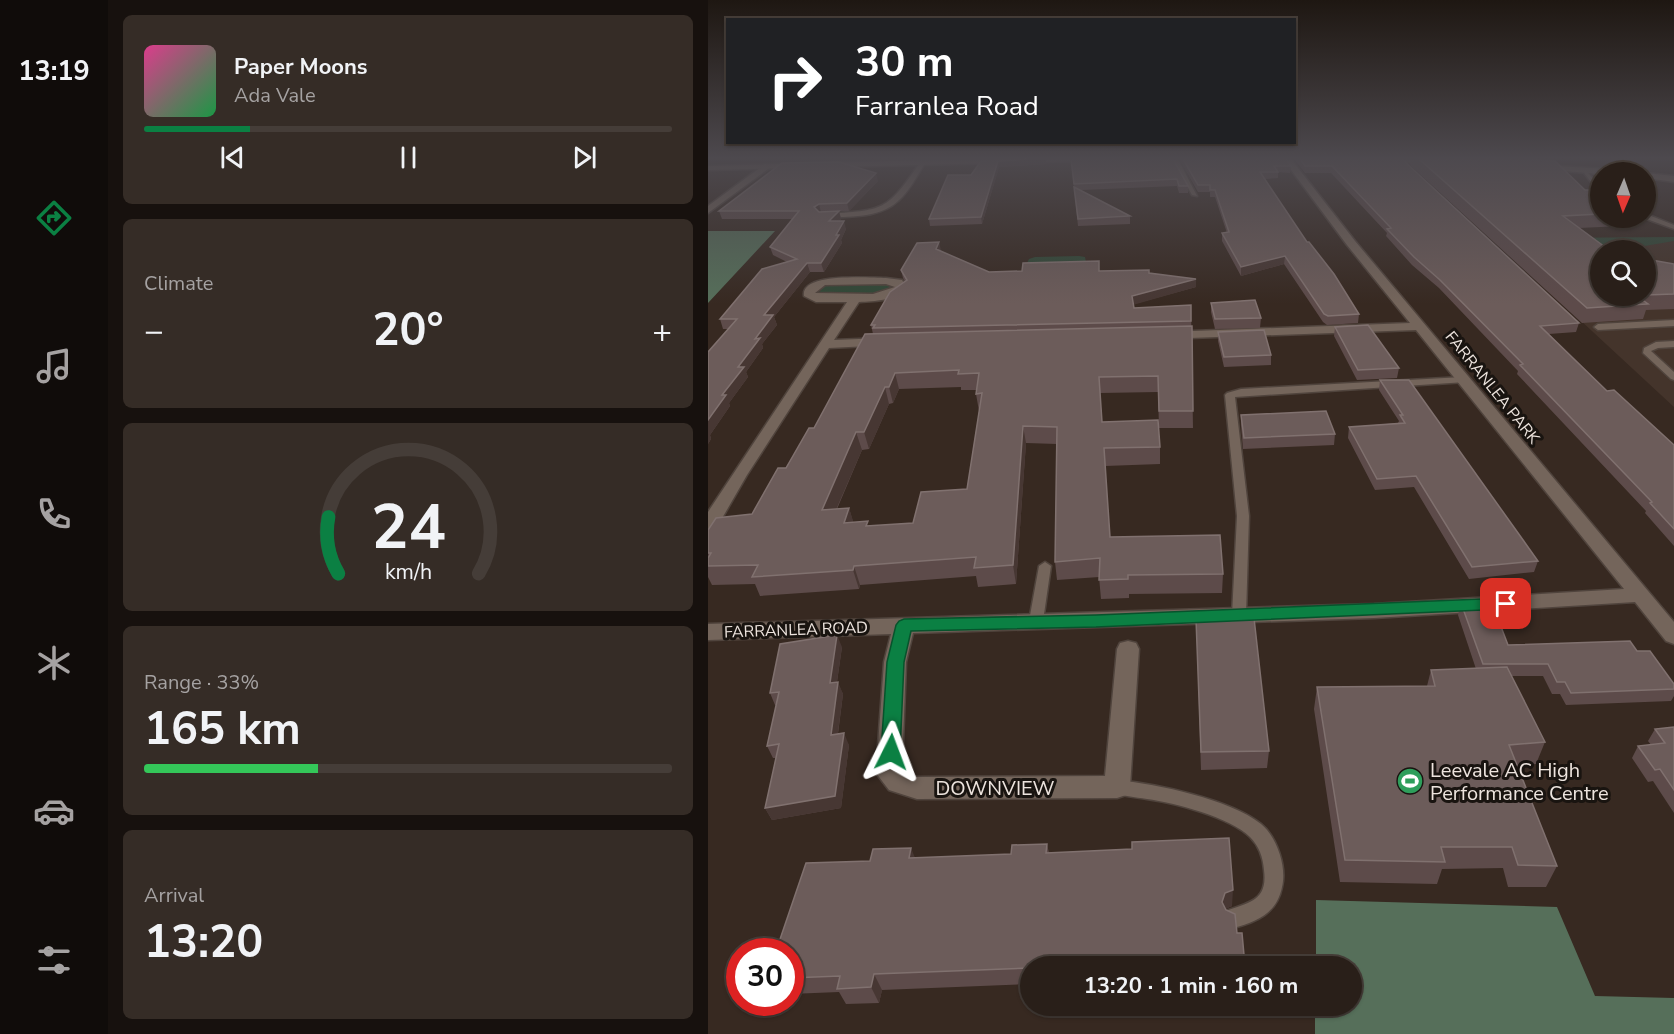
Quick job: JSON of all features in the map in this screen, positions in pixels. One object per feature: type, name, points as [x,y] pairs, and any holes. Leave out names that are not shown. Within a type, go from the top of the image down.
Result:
[{"type":"street","name":"FARRANLEA PARK","points":[[1325,207],[1463,380],[1674,636]]},
{"type":"street","points":[[886,280],[901,284],[899,290],[890,294],[856,297],[816,298],[808,294],[814,286],[823,282],[886,280]]},
{"type":"street","points":[[708,527],[739,475],[856,297]]},
{"type":"street","points":[[1156,336],[1258,334],[1420,326]]},
{"type":"street","points":[[825,344],[904,342]]},
{"type":"street","name":"FARRANLEA ROAD","points":[[708,632],[1374,611],[1640,595]]},
{"type":"street","name":"DOWNVIEW","points":[[904,625],[895,669],[889,773],[895,781],[903,786],[917,788],[1116,787]]},
{"type":"street","points":[[1116,787],[1128,649]]},
{"type":"lane","points":[[821,216],[869,212],[885,207]]},
{"type":"lane","points":[[1656,220],[1674,227]]},
{"type":"lane","points":[[1598,327],[1674,323]]},
{"type":"lane","points":[[1674,344],[1649,347],[1647,353],[1674,377]]},
{"type":"lane","points":[[1239,615],[1243,516],[1230,395],[1240,392],[1463,380]]},
{"type":"lane","points":[[1036,621],[1045,566]]},
{"type":"lane","points":[[1116,787],[1174,796],[1254,829],[1264,841],[1271,857],[1274,870],[1272,892],[1268,900],[1254,913],[1233,918]]},
{"type":"shaded area","points":[[1578,240],[1590,240],[1590,306],[1656,306],[1656,241],[1674,241],[1674,407],[1525,269]]},
{"type":"green space","points":[[708,231],[775,231],[708,303]]},
{"type":"green space","points":[[1674,237],[1674,241],[1656,244],[1656,240],[1590,240],[1590,248],[1535,238]]},
{"type":"green space","points":[[1035,257],[1085,257],[1086,262],[1026,265],[1029,259]]},
{"type":"green space","points":[[886,283],[895,288],[875,294],[823,294],[819,292],[825,285]]},
{"type":"green space","points":[[1316,900],[1557,907],[1595,996],[1674,998],[1674,1034],[1315,1034],[1315,1016],[1362,1016],[1362,956],[1316,956]]},
{"type":"building","points":[[724,207],[814,207],[819,212],[839,211],[829,221],[844,221],[836,235],[839,235],[821,263],[807,263],[764,315],[773,315],[755,339],[760,338],[738,367],[744,367],[722,395],[726,395],[708,420],[708,352],[737,319],[720,319],[762,269],[797,259],[770,247],[799,211],[719,211]]},
{"type":"building","points":[[934,207],[984,207],[981,217],[929,219]]},
{"type":"building","points":[[1077,207],[1113,207],[1130,216],[1078,219]]},
{"type":"building","points":[[1221,207],[1284,207],[1307,242],[1334,274],[1359,314],[1328,316],[1324,314],[1285,256],[1241,267],[1222,233],[1229,232]]},
{"type":"building","points":[[1371,207],[1454,207],[1579,323],[1540,326],[1607,391],[1614,390],[1674,445],[1674,529],[1650,503],[1652,502],[1520,365],[1523,364],[1387,229],[1391,228]]},
{"type":"building","points":[[1473,207],[1590,207],[1590,215],[1563,216],[1595,240],[1590,240],[1590,306],[1618,306],[1587,308]]},
{"type":"building","points":[[939,242],[936,249],[989,272],[1022,271],[1023,263],[1099,261],[1099,271],[1149,270],[1149,273],[1196,279],[1132,296],[1134,308],[1191,305],[1191,321],[873,328],[875,325],[871,325],[890,292],[907,280],[901,270],[917,243]]},
{"type":"building","points":[[1656,261],[1674,264],[1674,294],[1656,295]]},
{"type":"building","points":[[1255,300],[1261,318],[1215,319],[1211,303]]},
{"type":"building","points":[[1368,325],[1399,368],[1358,370],[1335,327]]},
{"type":"building","points":[[1192,326],[1193,411],[1159,411],[1158,376],[1099,377],[1102,422],[1158,420],[1160,447],[1104,448],[1110,537],[1220,535],[1223,574],[1128,575],[1128,579],[1099,580],[1100,558],[1055,562],[1057,427],[1023,426],[1013,565],[974,568],[976,557],[854,566],[853,570],[752,577],[758,565],[708,566],[711,553],[708,553],[708,530],[716,518],[752,514],[778,468],[786,468],[809,428],[814,428],[865,334]],"holes":[[[959,370],[958,374],[979,373],[976,394],[982,393],[967,489],[921,492],[913,523],[866,526],[868,521],[844,523],[849,508],[822,510],[856,432],[864,432],[885,387],[889,387],[895,373]]]},
{"type":"building","points":[[1264,330],[1271,355],[1224,357],[1218,332]]},
{"type":"building","points":[[1380,380],[1409,380],[1538,561],[1472,567],[1416,476],[1377,479],[1349,427],[1405,423],[1400,415],[1403,415]]},
{"type":"building","points":[[1326,411],[1335,434],[1244,438],[1241,415]]},
{"type":"building","points":[[1461,603],[1492,603],[1508,645],[1630,641],[1637,651],[1650,651],[1674,684],[1674,689],[1571,693],[1565,682],[1557,682],[1548,664],[1483,664]]},
{"type":"building","points":[[1254,618],[1269,751],[1201,752],[1196,619]]},
{"type":"building","points":[[837,635],[830,683],[838,682],[831,735],[844,733],[835,796],[765,808],[779,744],[767,746],[779,692],[770,693],[780,644]]},
{"type":"building","points":[[1507,667],[1545,742],[1509,745],[1557,866],[1518,865],[1512,847],[1441,847],[1445,862],[1345,860],[1317,687],[1435,686],[1431,670]]},
{"type":"building","points":[[1674,727],[1674,790],[1660,769],[1655,770],[1638,746],[1665,743],[1655,729]]},
{"type":"building","points":[[1229,838],[1233,890],[1225,893],[1222,902],[1226,910],[1235,914],[1237,933],[1242,933],[1244,956],[1020,956],[1020,968],[874,974],[871,987],[837,989],[840,976],[804,977],[804,938],[780,938],[806,863],[870,861],[873,849],[911,848],[909,858],[1011,854],[1012,845],[1047,844],[1046,853],[1132,849],[1132,842]]},
{"type":"place","name":"Leevale AC High Performance Centre","points":[[1410,781]]},
{"type":"route","points":[[891,752],[896,662],[904,625],[1096,621],[1506,604]]}]
